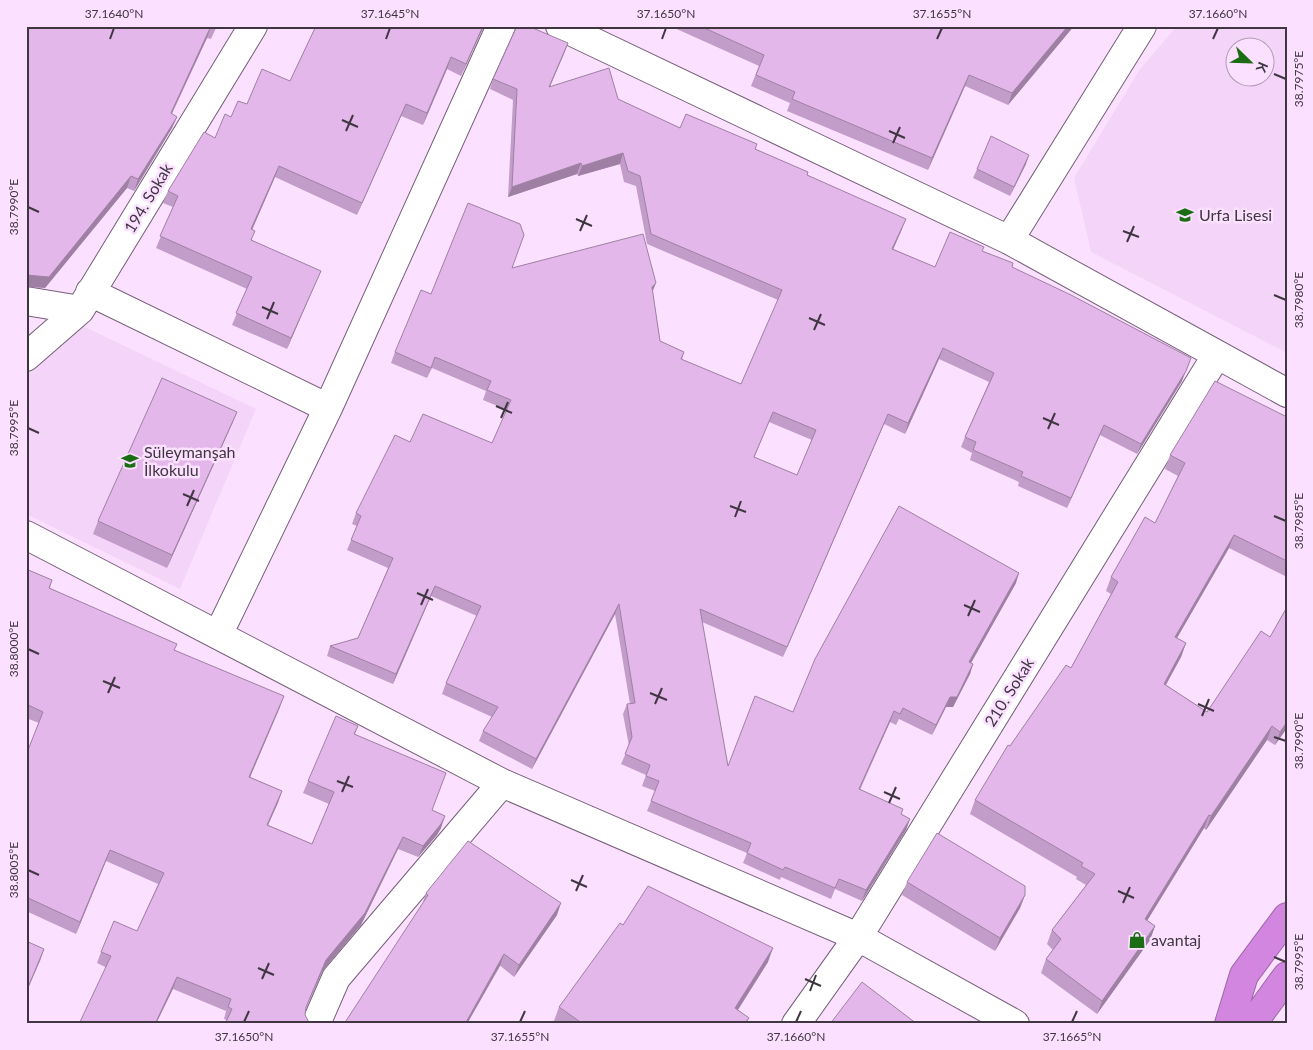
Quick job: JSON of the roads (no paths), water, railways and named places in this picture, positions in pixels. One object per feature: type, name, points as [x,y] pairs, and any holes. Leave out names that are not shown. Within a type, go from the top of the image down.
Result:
[{"type":"highway","points":[[1229,1024],[1244,975],[1287,917]]},
{"type":"highway","points":[[1252,1024],[1287,976]]},
{"type":"street","name":"194. Sokak","points":[[26,357],[85,301],[252,26]]},
{"type":"street","points":[[218,635],[328,408],[501,26]]},
{"type":"street","points":[[560,26],[1010,240],[1216,356],[1287,393]]},
{"type":"street","points":[[1010,240],[1142,26]]},
{"type":"street","points":[[26,301],[85,301],[328,408]]},
{"type":"street","name":"210. Sokak","points":[[796,1024],[858,937],[1216,356]]},
{"type":"street","points":[[26,535],[502,783],[858,937],[1015,1024]]},
{"type":"street","points":[[316,1024],[336,978],[502,783]]},
{"type":"place","name":"Urfa Lisesi","points":[[1185,215]]},
{"type":"place","name":"Süleymanşah İlkokulu","points":[[130,461]]},
{"type":"place","name":"avantaj","points":[[1137,940]]}]
